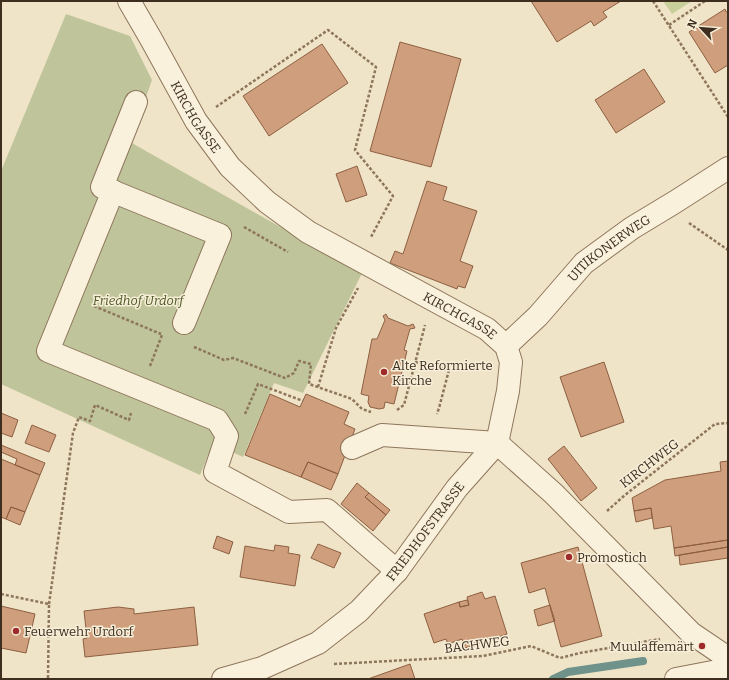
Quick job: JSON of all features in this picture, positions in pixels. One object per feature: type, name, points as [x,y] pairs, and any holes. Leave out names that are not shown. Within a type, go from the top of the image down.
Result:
[{"type":"street","name":"KIRCHGASSE","points":[[128,1],[151,39],[196,121],[230,167],[267,202],[308,232],[487,329],[506,346],[511,362],[508,391],[497,444]]},
{"type":"street","points":[[136,102],[102,187],[220,235],[176,330]]},
{"type":"street","name":"UITIKONERWEG","points":[[506,346],[538,316],[584,263],[632,228],[728,168]]},
{"type":"street","points":[[113,191],[48,351],[217,420],[227,436],[215,472],[289,512],[327,510],[397,571]]},
{"type":"street","points":[[352,448],[382,435],[497,444],[554,494],[691,633],[728,658]]},
{"type":"street","name":"FRIEDHOFSTRASSE","points":[[223,679],[262,668],[318,643],[359,611],[397,571],[457,488],[497,444]]},
{"type":"street","points":[[676,679],[728,669]]},
{"type":"path","points":[[653,1],[728,117]]},
{"type":"path","points":[[669,25],[705,1]]},
{"type":"path","points":[[196,121],[328,30],[376,67],[354,150],[393,196],[359,260]]},
{"type":"path","points":[[675,202],[689,223],[728,250]]},
{"type":"path","points":[[238,224],[292,254]]},
{"type":"path","points":[[318,387],[336,328],[359,286],[354,284]]},
{"type":"path","points":[[70,297],[176,330]]},
{"type":"path","points":[[393,412],[404,405],[426,321]]},
{"type":"path","points":[[188,345],[224,360],[233,358],[285,378],[294,373],[299,361],[311,364],[309,384],[352,399],[362,409],[375,413]]},
{"type":"path","points":[[415,362],[449,370],[439,408],[427,438]]},
{"type":"path","points":[[227,436],[241,422],[258,384],[303,400]]},
{"type":"path","name":"KIRCHWEG","points":[[587,528],[625,495],[715,424],[728,423]]},
{"type":"path","points":[[48,679],[49,604],[67,466],[73,433]]},
{"type":"path","points":[[1,594],[49,604]]},
{"type":"path","name":"BACHWEG","points":[[330,664],[483,656],[532,646],[560,658],[691,633]]},
{"type":"green space","points":[[663,1],[692,1],[672,14]]},
{"type":"green space","name":"Friedhof Urdorf","points":[[66,14],[130,36],[152,80],[130,142],[362,273],[303,393],[274,383],[243,457],[213,443],[200,475],[1,384],[1,171]]},
{"type":"building","points":[[531,1],[621,1],[603,12],[607,17],[594,26],[591,21],[557,42]]},
{"type":"building","points":[[725,9],[726,12],[728,11],[728,65],[715,73],[689,32]]},
{"type":"building","points":[[400,42],[461,59],[431,167],[370,151]]},
{"type":"building","points":[[322,44],[348,83],[269,136],[243,96]]},
{"type":"building","points":[[644,69],[665,102],[616,133],[595,100]]},
{"type":"building","points":[[357,166],[367,195],[346,202],[336,174]]},
{"type":"building","points":[[427,181],[447,187],[443,200],[477,211],[460,261],[473,266],[465,288],[458,286],[457,289],[390,263],[395,251],[403,254]]},
{"type":"building","name":"Alte Reformierte Kirche","points":[[386,314],[388,318],[408,326],[413,324],[415,328],[410,329],[404,350],[407,351],[394,404],[385,402],[384,408],[379,409],[370,407],[368,402],[369,396],[361,394],[372,339],[377,339],[385,320],[383,316]]},
{"type":"building","points":[[604,362],[624,422],[581,437],[560,377]]},
{"type":"building","points":[[270,394],[300,407],[306,394],[349,412],[344,424],[355,429],[338,474],[308,462],[301,477],[245,455]]},
{"type":"building","points":[[1,413],[18,420],[12,437],[1,433]]},
{"type":"building","points":[[32,425],[56,435],[49,452],[25,443]]},
{"type":"building","points":[[1,445],[45,463],[40,475],[15,465],[17,459],[1,452]]},
{"type":"building","points":[[564,446],[597,488],[581,501],[548,459]]},
{"type":"building","points":[[1,459],[40,475],[25,512],[11,507],[6,519],[1,517]]},
{"type":"building","points":[[728,461],[728,540],[674,548],[671,526],[654,529],[651,508],[634,511],[632,498],[665,480],[721,471],[720,462]]},
{"type":"building","points":[[308,462],[338,474],[331,490],[301,477]]},
{"type":"building","points":[[357,483],[369,493],[365,497],[386,515],[373,531],[341,504]]},
{"type":"building","points":[[369,493],[390,510],[386,515],[365,497]]},
{"type":"building","points":[[11,507],[25,512],[20,525],[6,519]]},
{"type":"building","points":[[651,508],[652,518],[636,522],[634,511]]},
{"type":"building","points":[[217,536],[233,542],[229,554],[213,548]]},
{"type":"building","points":[[728,540],[728,547],[675,556],[674,548]]},
{"type":"building","points":[[318,544],[341,553],[334,568],[311,558]]},
{"type":"building","points":[[275,545],[289,547],[288,553],[300,555],[295,586],[240,577],[245,546],[274,551]]},
{"type":"building","points":[[578,547],[602,636],[561,647],[545,588],[529,593],[521,563]]},
{"type":"building","points":[[728,547],[728,558],[680,565],[679,555]]},
{"type":"building","points":[[482,592],[485,599],[495,596],[507,634],[465,648],[462,639],[448,644],[446,639],[434,643],[424,614],[459,602],[460,607],[469,605],[467,597]]},
{"type":"building","points":[[467,600],[469,605],[460,607],[459,602]]},
{"type":"building","points":[[550,605],[555,621],[538,626],[534,610]]},
{"type":"building","name":"Feuerwehr Urdorf","points":[[1,606],[35,614],[26,653],[1,648]]},
{"type":"building","points":[[118,607],[134,609],[134,614],[194,607],[198,645],[85,657],[83,639],[87,638],[84,611]]},
{"type":"building","points":[[410,664],[415,679],[368,679]]},
{"type":"waterway","points":[[553,679],[568,672],[643,661]]},
{"type":"place","name":"Alte Reformierte Kirche","points":[[384,372]]},
{"type":"place","name":"Promostich","points":[[569,557]]},
{"type":"place","name":"Feuerwehr Urdorf","points":[[16,631]]},
{"type":"place","name":"Muulaffemärt","points":[[702,646]]}]
